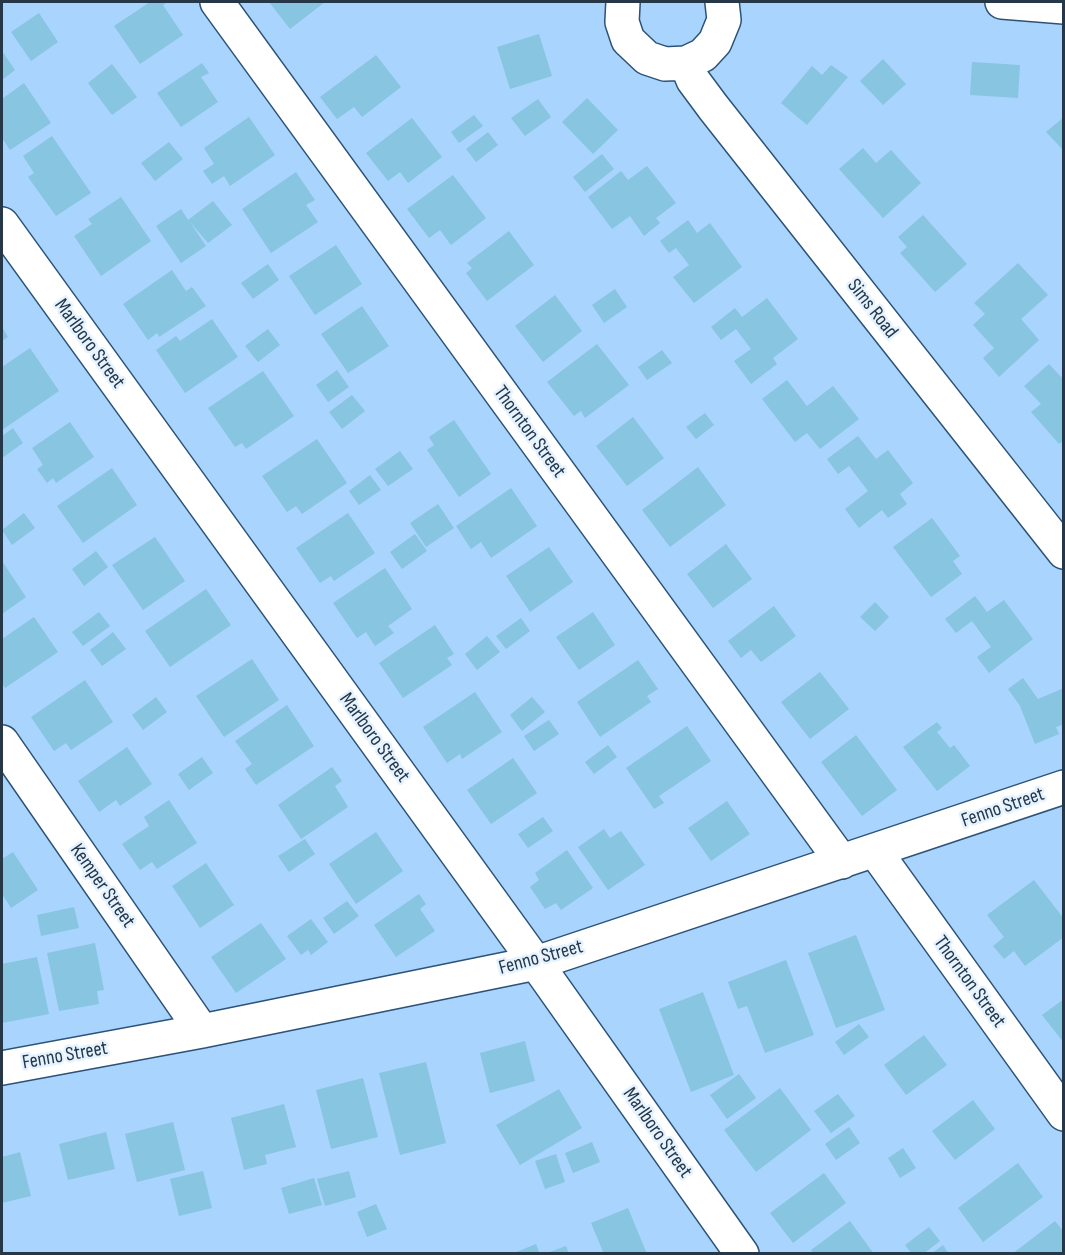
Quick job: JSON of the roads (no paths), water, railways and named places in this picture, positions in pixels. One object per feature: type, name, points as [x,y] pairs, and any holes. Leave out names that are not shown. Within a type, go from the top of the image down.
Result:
[{"type":"street","name":"Thornton Street","points":[[217,2],[842,862]]},
{"type":"street","points":[[623,2],[622,22],[628,40],[647,58],[665,64],[686,63],[703,55],[715,42],[724,20],[722,2]]},
{"type":"street","points":[[1002,2],[1064,7]]},
{"type":"street","name":"Sims Road","points":[[686,63],[693,80],[713,107],[1064,552]]},
{"type":"street","name":"Marlboro Street","points":[[2,224],[536,963],[742,1254]]},
{"type":"street","name":"Kemper Street","points":[[2,742],[202,1031]]},
{"type":"street","name":"Fenno Street","points":[[2,1068],[202,1031],[536,963],[1064,787]]},
{"type":"street","name":"Thornton Street","points":[[875,851],[1064,1114]]}]
